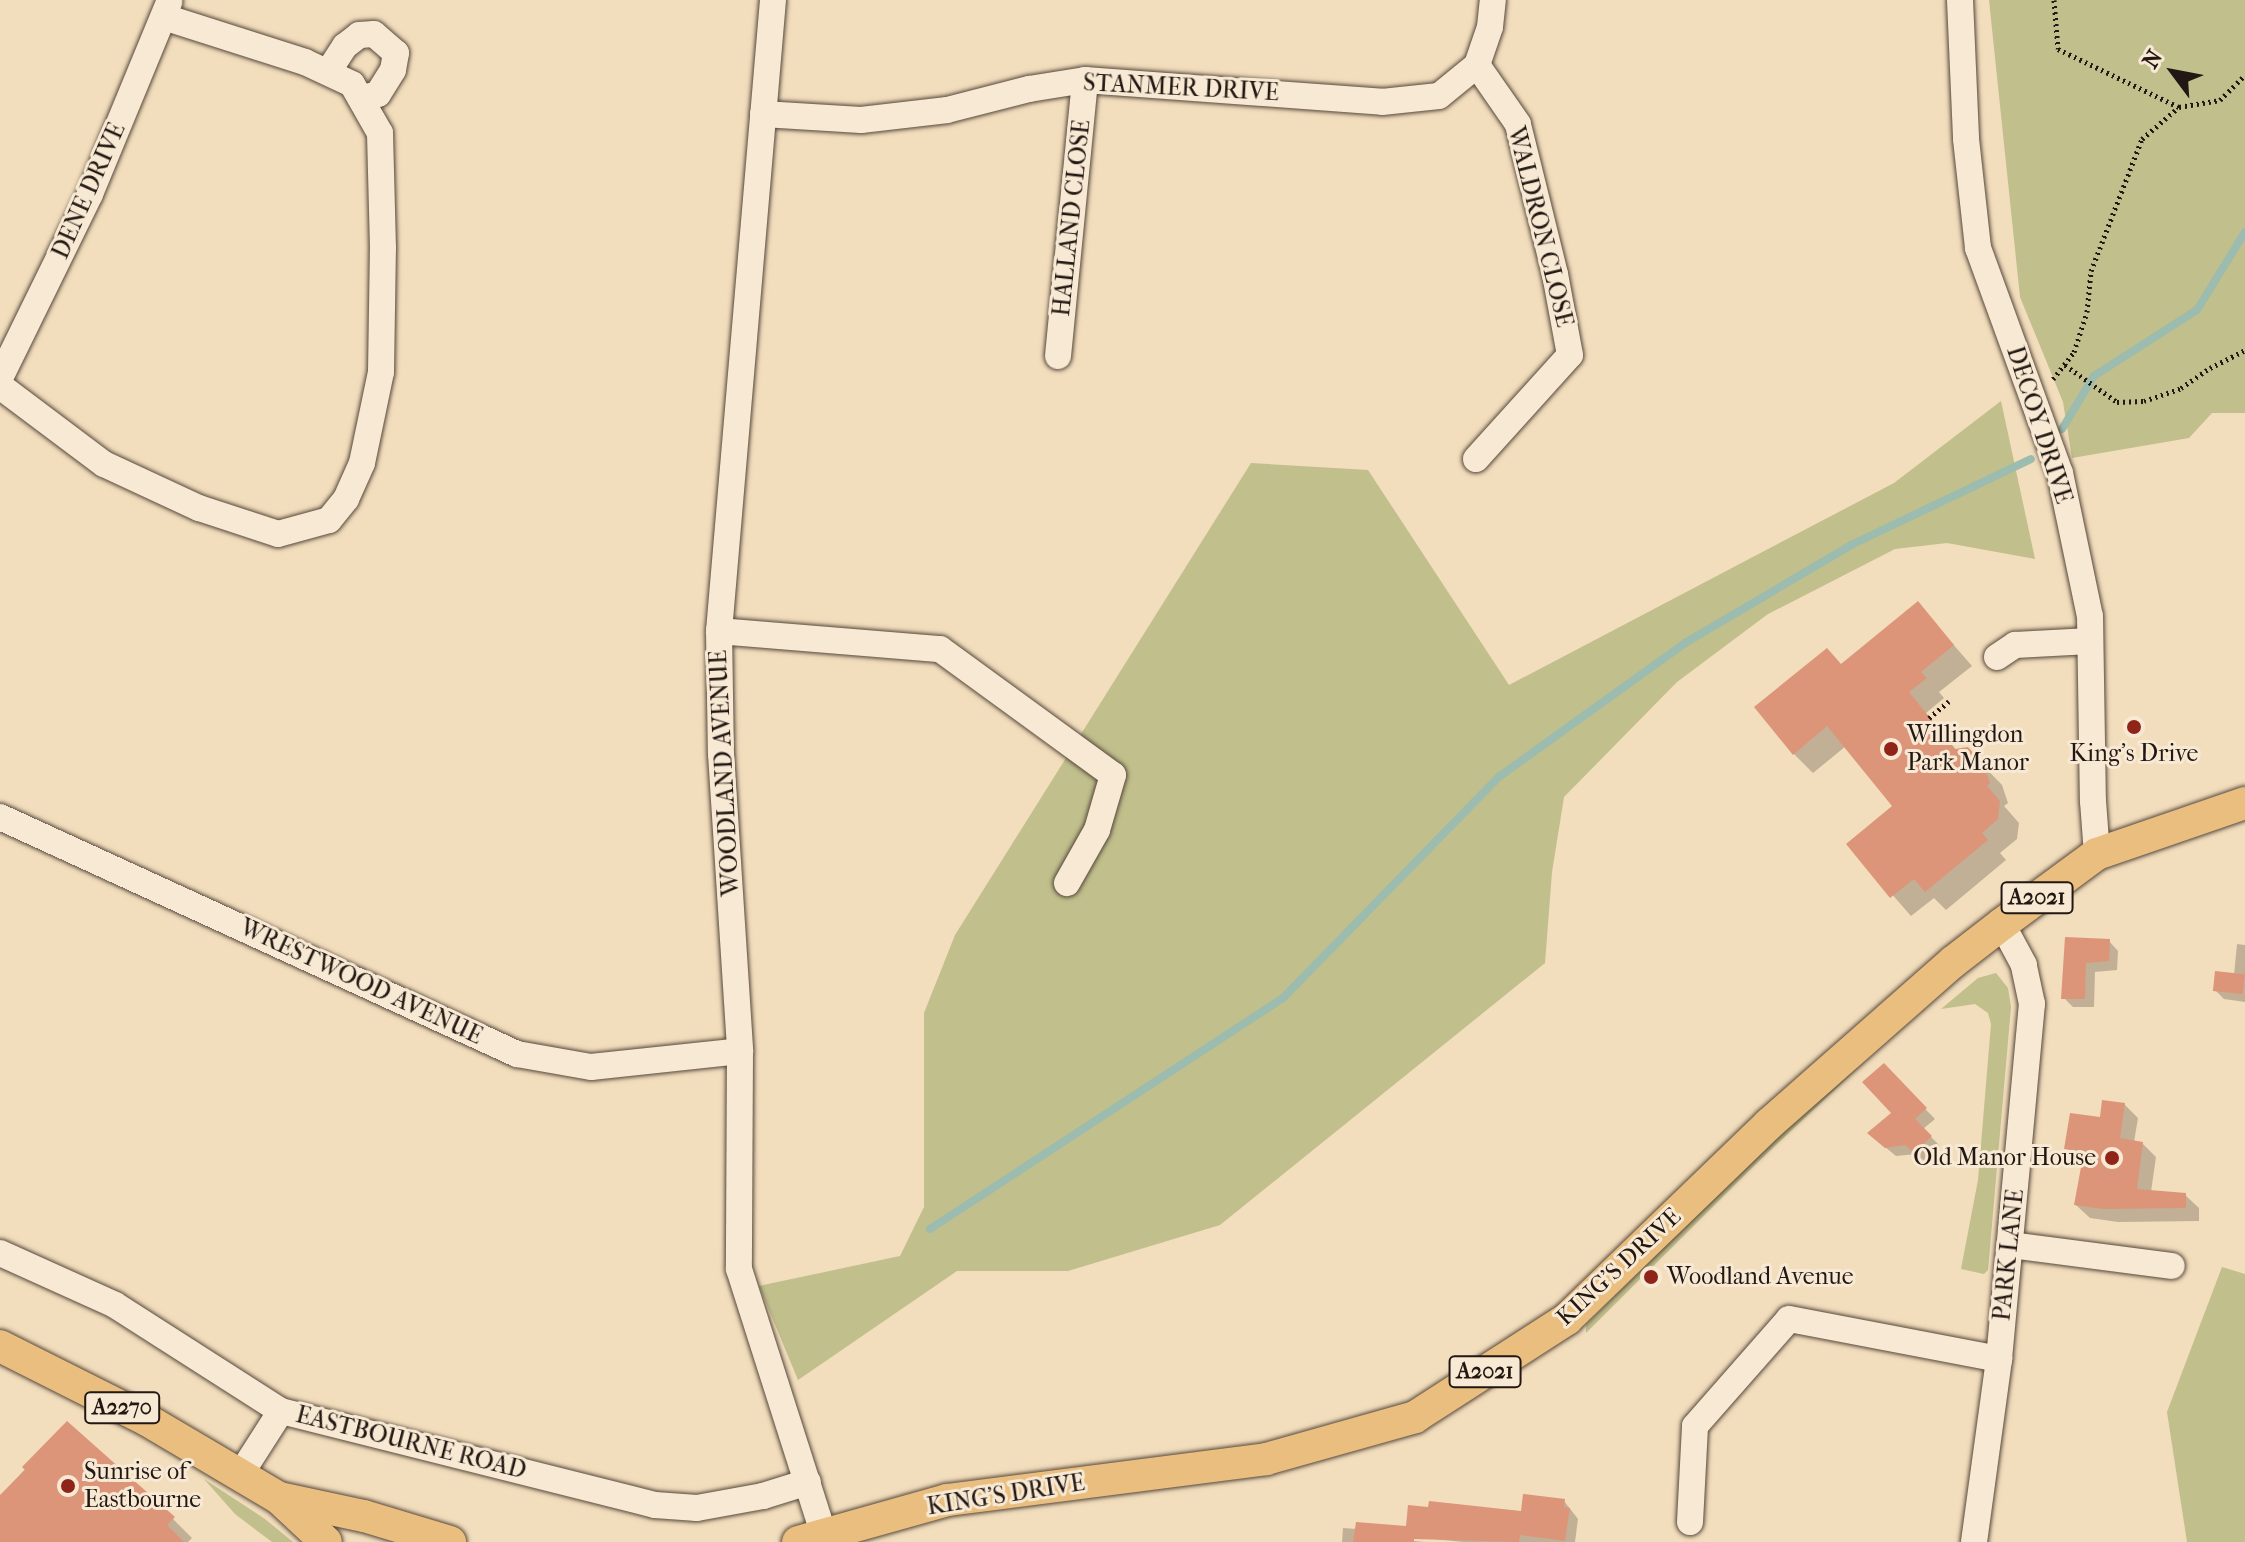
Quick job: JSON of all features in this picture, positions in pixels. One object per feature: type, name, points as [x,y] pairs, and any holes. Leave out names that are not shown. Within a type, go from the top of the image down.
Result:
[{"type":"main road","name":"KING'S DRIVE","points":[[811,1538],[947,1500],[1266,1459],[1415,1417],[1567,1319],[1769,1124],[1953,962],[2002,924],[2097,854],[2245,803]]},
{"type":"main road","name":"A2270","points":[[0,1346],[147,1420],[279,1498],[326,1542]]},
{"type":"main road","name":"A2270","points":[[279,1498],[364,1516],[450,1542]]},
{"type":"street","name":"WOODLAND AVENUE","points":[[773,0],[719,631],[721,754],[740,1051],[739,1269],[808,1482],[811,1538]]},
{"type":"street","points":[[1477,65],[1490,27],[1493,0]]},
{"type":"street","name":"DECOY DRIVE","points":[[1960,0],[1966,139],[1978,248],[2060,473],[2090,616],[2093,801],[2097,854]]},
{"type":"street","points":[[0,386],[104,464],[199,508],[278,534],[329,520],[346,499],[362,463],[381,372],[383,248],[380,133],[363,98],[352,84],[166,9]]},
{"type":"street","name":"DENE DRIVE","points":[[0,378],[90,194],[166,9]]},
{"type":"street","points":[[328,72],[345,46],[359,35],[374,34],[396,53],[393,70],[378,94],[363,98]]},
{"type":"street","name":"STANMER DRIVE","points":[[763,114],[861,120],[947,110],[1029,89],[1085,80],[1382,102],[1439,96],[1477,65]]},
{"type":"street","name":"WALDRON CLOSE","points":[[1476,459],[1570,355],[1555,274],[1518,124],[1477,65]]},
{"type":"street","name":"HALLAND CLOSE","points":[[1058,356],[1085,80]]},
{"type":"street","points":[[719,631],[940,649],[1113,775],[1097,830],[1067,883]]},
{"type":"street","points":[[1997,657],[2015,645],[2090,641]]},
{"type":"street","name":"WRESTWOOD AVENUE","points":[[0,817],[517,1054],[591,1067],[740,1051]]},
{"type":"street","name":"PARK LANE","points":[[1974,1542],[1999,1359],[2032,1004],[2024,965],[2002,924]]},
{"type":"street","points":[[2011,1245],[2172,1266]]},
{"type":"street","name":"EASTBOURNE ROAD","points":[[0,1253],[115,1305],[281,1411],[655,1505],[697,1508],[763,1496],[808,1482]]},
{"type":"street","points":[[1690,1522],[1695,1426],[1789,1319],[1999,1359]]},
{"type":"street","points":[[240,1475],[281,1411]]},
{"type":"path","points":[[2054,0],[2058,49],[2179,107]]},
{"type":"path","points":[[2033,401],[2074,352],[2087,312],[2091,271],[2142,139],[2179,107],[2220,100],[2245,75]]},
{"type":"path","points":[[2239,81],[2245,87]]},
{"type":"path","points":[[2065,365],[2117,402],[2144,401],[2181,388],[2245,350]]},
{"type":"path","points":[[1929,718],[1949,701]]},
{"type":"shaded area","points":[[1989,0],[2245,0],[2245,413],[2212,413],[2189,438],[2072,458],[2063,402],[2020,297]]},
{"type":"shaded area","points":[[2001,401],[2035,559],[1947,543],[1895,549],[1768,614],[1677,682],[1564,797],[1552,872],[1545,963],[1220,1225],[1068,1271],[957,1271],[798,1380],[759,1286],[900,1256],[924,1207],[924,1013],[955,935],[1251,463],[1368,470],[1509,685],[1894,483]]},
{"type":"shaded area","points":[[1996,973],[2008,988],[2011,1007],[1988,1270],[1984,1274],[1961,1269],[1978,1180],[1991,1024],[1988,1013],[1975,1004],[1941,1009],[1978,978]]},
{"type":"shaded area","points":[[1882,1045],[1756,1164],[1586,1333],[1586,1325],[1752,1159]]},
{"type":"shaded area","points":[[2222,1267],[2245,1274],[2245,1542],[2187,1542],[2167,1412]]},
{"type":"shaded area","points":[[204,1479],[265,1519],[293,1542],[272,1542],[235,1514]]},
{"type":"building","name":"Willingdon Park Manor","points":[[1918,601],[1954,645],[1921,672],[1927,678],[1909,692],[1955,749],[1968,747],[1983,764],[1990,783],[1987,786],[2000,801],[1998,819],[1982,833],[1988,840],[1925,892],[1914,879],[1890,898],[1846,844],[1892,806],[1827,726],[1793,755],[1754,707],[1827,648],[1841,664]]},
{"type":"building","points":[[2065,937],[2110,939],[2109,961],[2086,963],[2085,999],[2061,999]]},
{"type":"building","points":[[2215,971],[2245,974],[2243,994],[2213,991]]},
{"type":"building","points":[[1884,1063],[1927,1108],[1915,1119],[1932,1136],[1914,1153],[1905,1145],[1885,1148],[1867,1133],[1891,1113],[1862,1082]]},
{"type":"building","name":"Old Manor House","points":[[2102,1100],[2125,1103],[2120,1138],[2143,1142],[2137,1189],[2186,1193],[2186,1208],[2103,1209],[2074,1205],[2084,1151],[2064,1149],[2070,1113],[2100,1117]]},
{"type":"building","name":"Sunrise of Eastbourne","points":[[67,1421],[175,1517],[167,1525],[184,1542],[0,1542],[0,1495],[25,1470],[22,1467]]},
{"type":"building","points":[[1523,1494],[1565,1499],[1564,1507],[1570,1508],[1565,1541],[1520,1535],[1519,1542],[1414,1539],[1414,1542],[1353,1542],[1356,1522],[1406,1526],[1408,1505],[1428,1507],[1429,1501],[1521,1511]]},
{"type":"waterway","points":[[2062,429],[2094,376],[2197,310],[2245,232]]},
{"type":"waterway","points":[[930,1229],[1284,997],[1500,776],[1685,643],[1853,544],[2031,459]]},
{"type":"place","name":"King's Drive","points":[[2134,727]]},
{"type":"place","name":"Willingdon Park Manor","points":[[1891,749]]},
{"type":"place","name":"Old Manor House","points":[[2112,1158]]},
{"type":"place","name":"Woodland Avenue","points":[[1651,1277]]},
{"type":"place","name":"Sunrise of Eastbourne","points":[[68,1486]]}]
